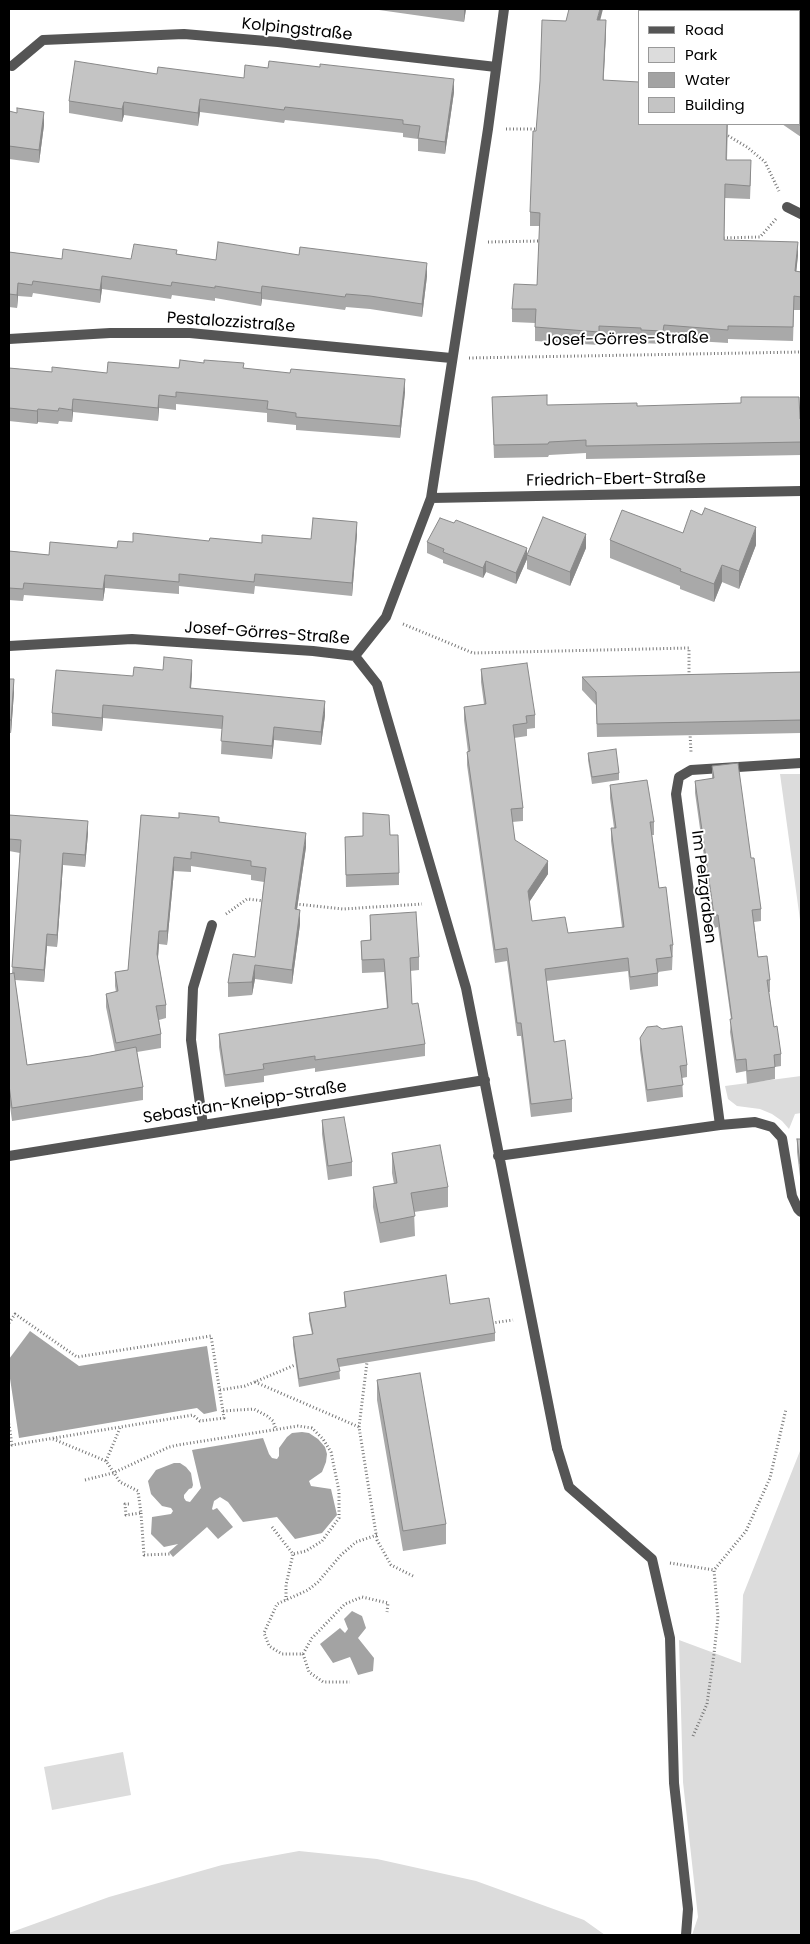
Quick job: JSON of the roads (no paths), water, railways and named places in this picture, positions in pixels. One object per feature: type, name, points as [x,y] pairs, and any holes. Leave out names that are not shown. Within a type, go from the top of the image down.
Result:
[{"type":"street","name":"Josef-Görres-Straße","points":[[9,646],[132,640],[313,650],[355,656],[386,617],[431,498],[451,358],[488,129],[504,9]]},
{"type":"street","name":"Kolpingstraße","points":[[12,66],[43,40],[184,34],[278,42],[496,67]]},
{"type":"street","points":[[786,207],[801,214]]},
{"type":"street","name":"Pestalozzistraße","points":[[9,339],[110,333],[190,332],[451,358]]},
{"type":"street","name":"Friedrich-Ebert-Straße","points":[[431,498],[801,491]]},
{"type":"street","points":[[355,656],[377,684],[466,988],[557,1448],[569,1487],[652,1559],[670,1638],[674,1783],[688,1909],[686,1935]]},
{"type":"street","name":"Im Pelzgraben","points":[[720,1125],[676,794],[679,777],[691,770],[801,763]]},
{"type":"street","points":[[203,1125],[191,1040],[193,988],[212,925]]},
{"type":"street","name":"Sebastian-Kneipp-Straße","points":[[9,1156],[485,1080]]},
{"type":"street","points":[[498,1156],[720,1125],[755,1122],[772,1128],[782,1138],[792,1196],[801,1212]]},
{"type":"water","points":[[30,1331],[79,1366],[207,1346],[217,1411],[204,1414],[197,1408],[19,1438],[9,1372],[9,1359]]},
{"type":"water","points":[[292,1433],[309,1433],[318,1439],[325,1447],[327,1454],[322,1472],[309,1481],[311,1486],[331,1489],[337,1515],[322,1533],[295,1539],[277,1517],[243,1522],[228,1502],[220,1497],[214,1501],[212,1509],[217,1508],[233,1527],[218,1539],[207,1527],[173,1557],[169,1552],[178,1544],[164,1547],[151,1534],[152,1517],[171,1514],[173,1511],[171,1508],[162,1506],[151,1494],[148,1481],[156,1470],[174,1463],[180,1463],[186,1467],[191,1473],[193,1485],[184,1495],[184,1498],[190,1502],[201,1488],[192,1450],[263,1438],[269,1454],[272,1458],[277,1459],[279,1448],[287,1437]]},
{"type":"water","points":[[352,1611],[362,1616],[366,1628],[358,1638],[374,1658],[373,1671],[358,1675],[350,1657],[333,1663],[320,1644],[340,1628],[345,1633],[348,1629],[344,1619]]}]
